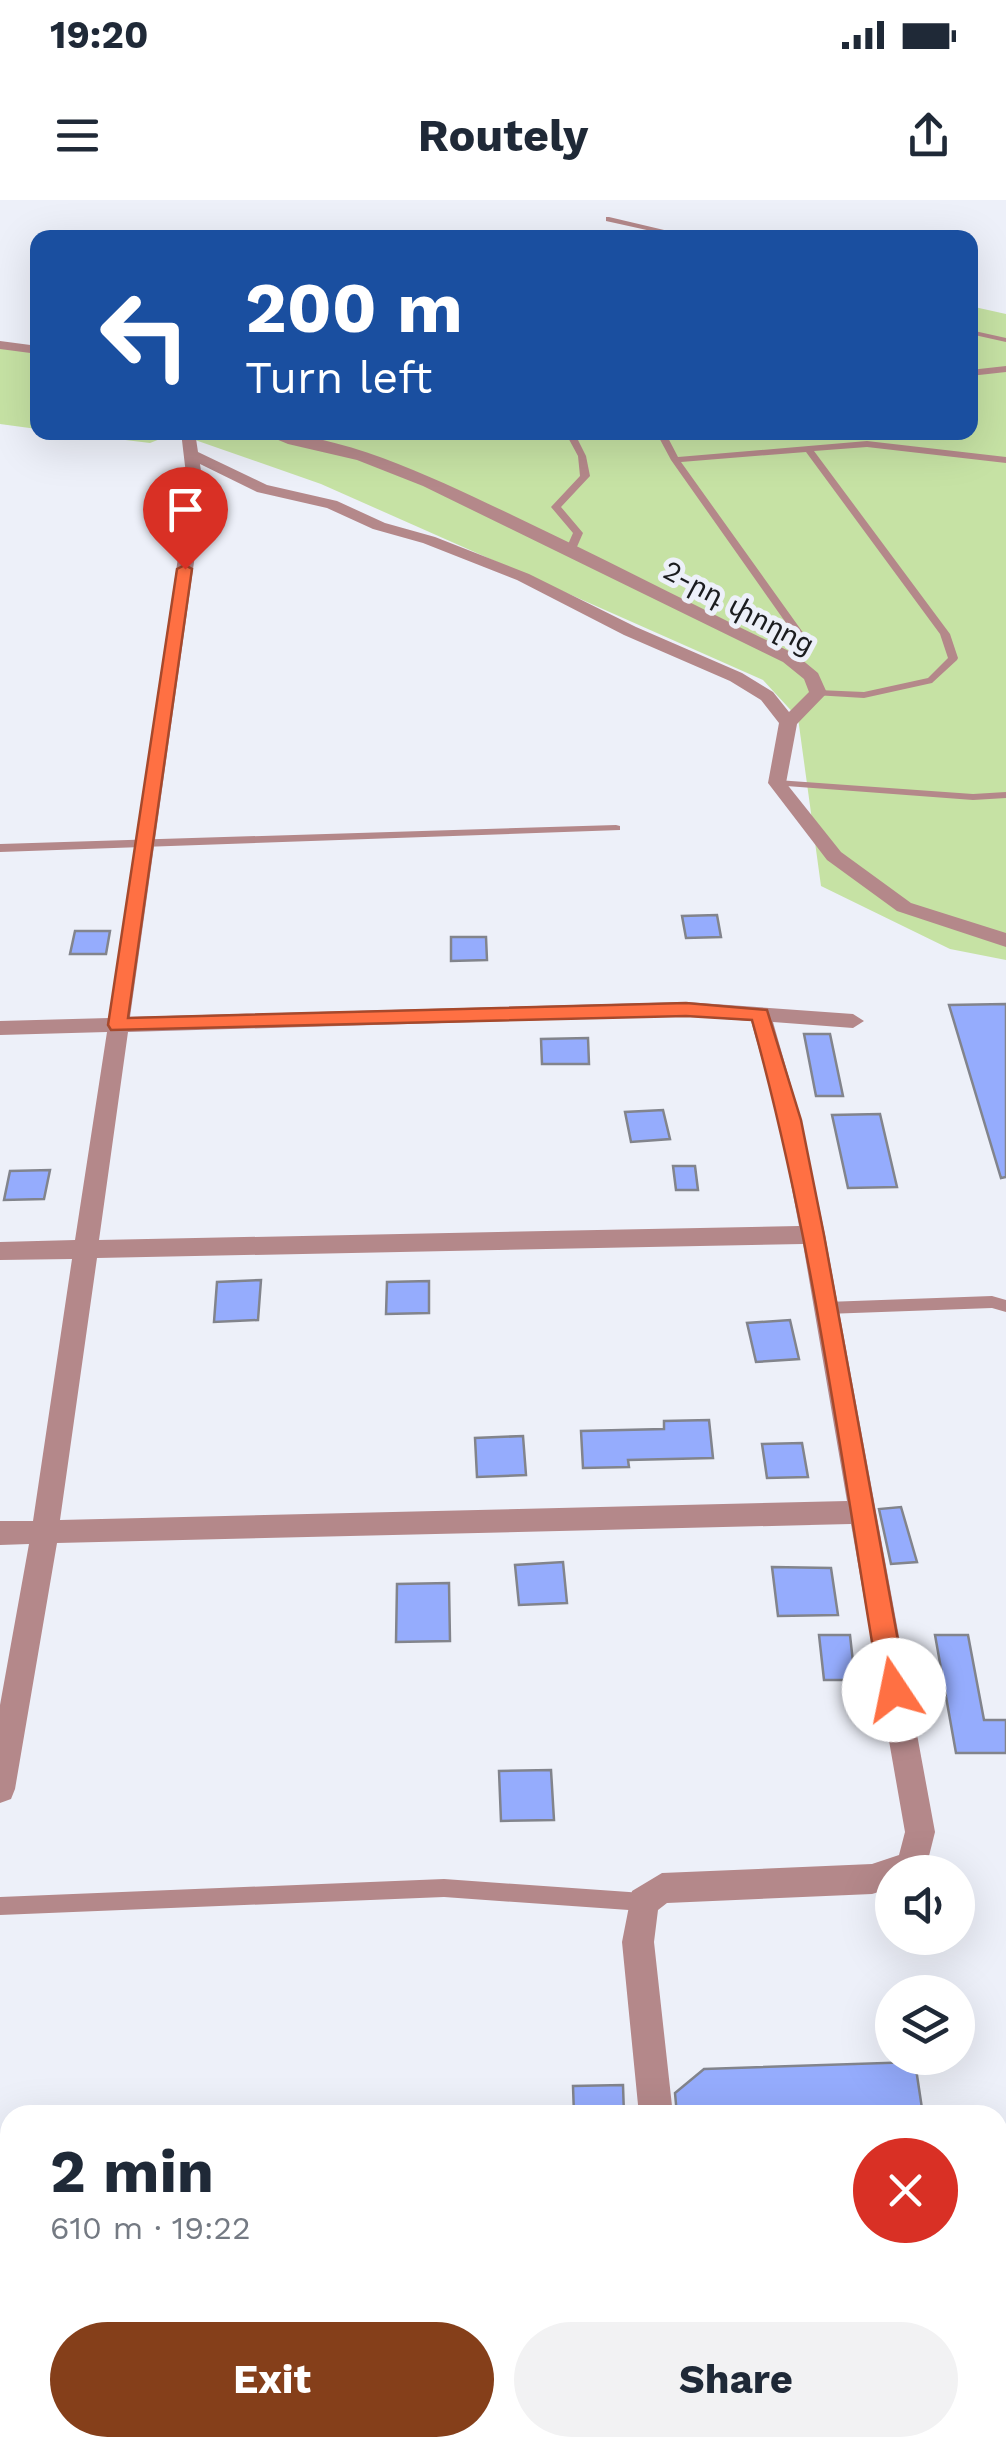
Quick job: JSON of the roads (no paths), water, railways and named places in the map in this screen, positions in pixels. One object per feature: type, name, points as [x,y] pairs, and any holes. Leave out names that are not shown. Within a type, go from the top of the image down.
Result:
[{"type":"street","points":[[0,346],[30,349]]},
{"type":"street","name":"2-րդ փողոց","points":[[285,440],[370,458],[508,516],[788,658],[812,677],[818,692],[788,723]]},
{"type":"street","points":[[190,443],[262,489],[332,504],[379,526],[429,540],[523,577],[630,631],[736,677],[767,696],[788,723],[777,784],[834,856],[904,907],[1006,940]]},
{"type":"street","points":[[0,1789],[44,1531],[196,491],[190,443]]},
{"type":"street","points":[[0,1028],[686,1009],[853,1020]]},
{"type":"street","points":[[655,2105],[638,1942],[643,1902],[662,1888],[872,1879],[912,1866],[920,1832],[813,1235],[790,1120],[760,1014]]},
{"type":"street","points":[[0,1251],[813,1235]]},
{"type":"street","points":[[0,1533],[860,1512]]},
{"type":"lane","points":[[609,219],[659,230]]},
{"type":"lane","points":[[978,334],[1006,340]]},
{"type":"lane","points":[[978,372],[1006,368]]},
{"type":"lane","points":[[571,549],[578,533],[556,507],[585,476],[574,440]]},
{"type":"lane","points":[[664,440],[809,648],[788,658]]},
{"type":"lane","points":[[926,448],[938,441]]},
{"type":"lane","points":[[675,460],[868,444],[1006,460]]},
{"type":"lane","points":[[809,450],[945,634],[953,658],[932,680],[864,695],[818,692]]},
{"type":"lane","points":[[777,784],[972,797],[1006,795]]},
{"type":"lane","points":[[0,848],[616,828]]},
{"type":"lane","points":[[826,1308],[992,1302],[1006,1306]]},
{"type":"lane","points":[[0,1906],[444,1888],[643,1902]]}]
